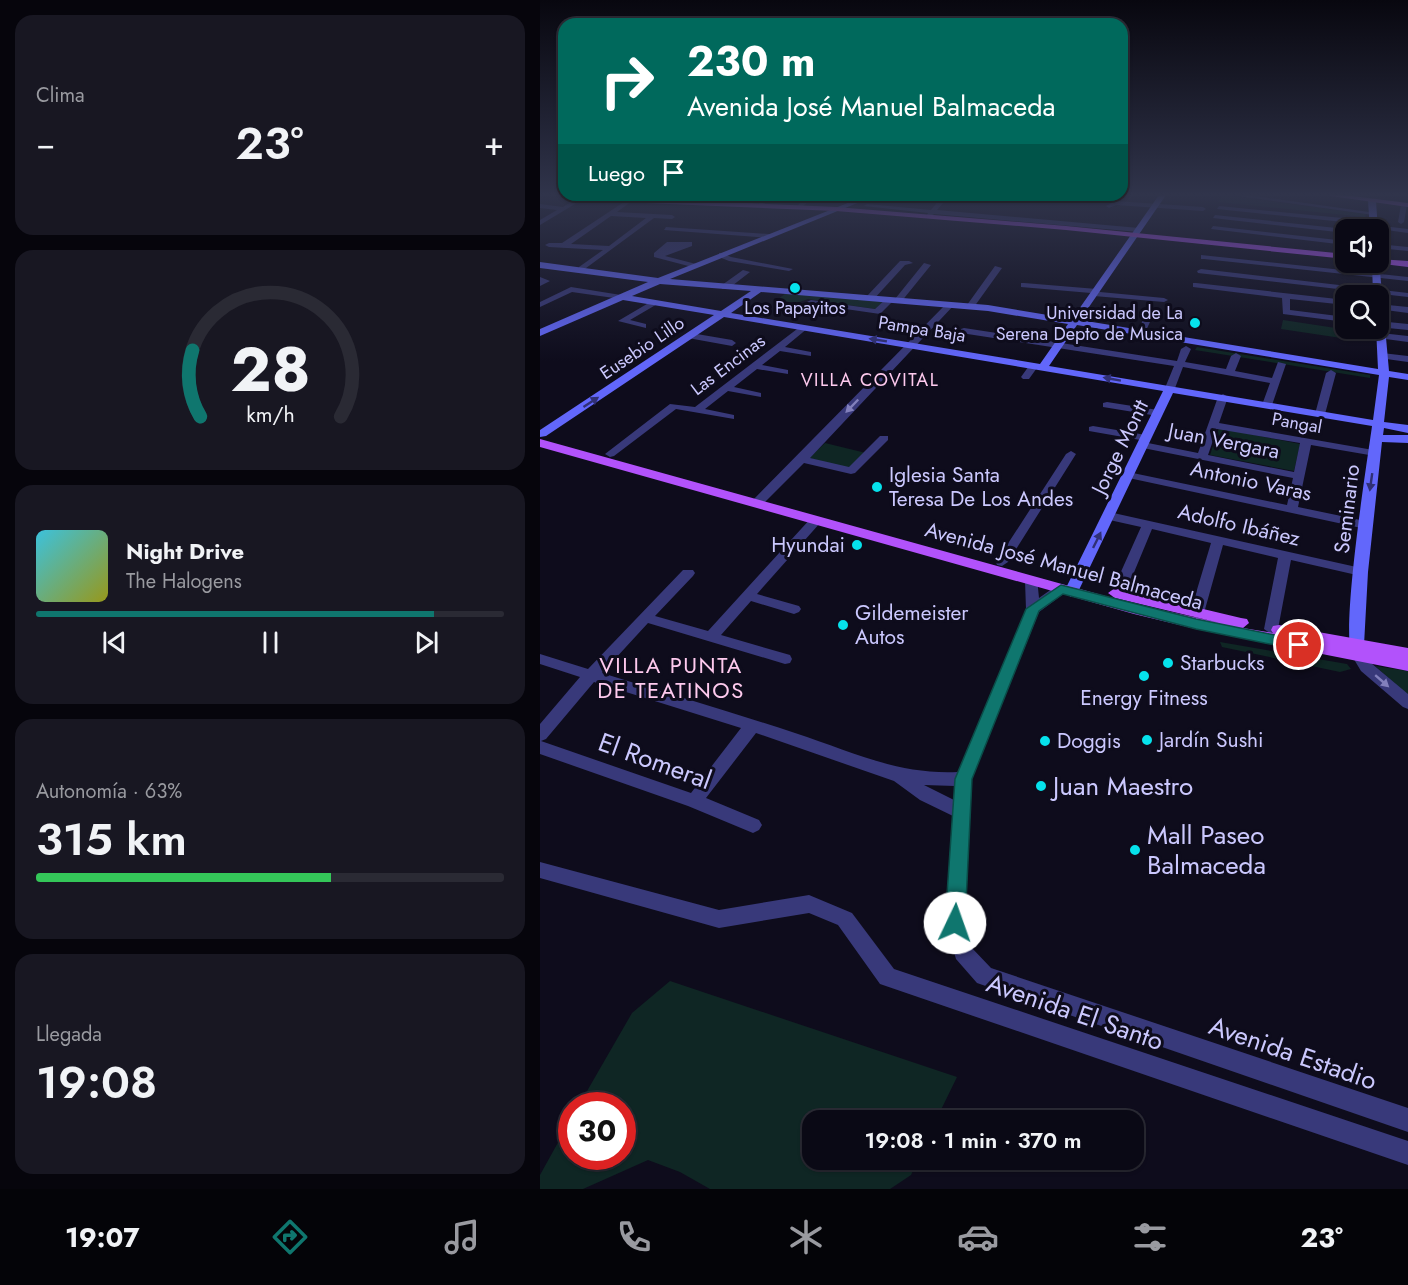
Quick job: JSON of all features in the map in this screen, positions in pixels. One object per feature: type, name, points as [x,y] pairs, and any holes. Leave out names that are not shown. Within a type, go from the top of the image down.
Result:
[{"type":"main road","points":[[1284,250],[1335,256]]},
{"type":"main road","points":[[1389,263],[1408,264]]},
{"type":"main road","name":"Avenida José Manuel Balmaceda","points":[[540,436],[610,454],[760,500],[816,520],[1032,581],[1118,594],[1358,650],[1408,665]]},
{"type":"main road","name":"Avenida José Manuel Balmaceda","points":[[540,436],[760,500],[1002,562],[1069,588],[1196,624],[1358,650],[1408,654]]},
{"type":"street","points":[[582,269],[608,250]]},
{"type":"street","points":[[540,333],[733,250]]},
{"type":"street","points":[[1026,376],[1058,345],[1125,250]]},
{"type":"street","points":[[1251,291],[1260,250]]},
{"type":"street","points":[[722,255],[728,256],[729,259],[789,269]]},
{"type":"street","points":[[659,256],[693,266]]},
{"type":"street","points":[[1204,257],[1408,279]]},
{"type":"street","points":[[870,298],[903,263],[909,263]]},
{"type":"street","points":[[540,265],[658,281],[971,305],[1408,377]]},
{"type":"street","points":[[811,302],[877,312],[894,299],[927,265]]},
{"type":"street","points":[[971,305],[998,268]]},
{"type":"street","points":[[1201,271],[1335,289]]},
{"type":"street","points":[[725,287],[746,272]]},
{"type":"street","name":"Seminario","points":[[1377,276],[1377,285]]},
{"type":"street","points":[[540,279],[546,281],[540,284]]},
{"type":"street","points":[[1024,285],[1164,300]]},
{"type":"street","points":[[1196,285],[1335,302]]},
{"type":"street","name":"Eusebio Lillo","points":[[540,436],[760,289]]},
{"type":"street","name":"Pampa Baja","points":[[540,304],[572,290],[621,297],[1320,414],[1408,439]]},
{"type":"street","points":[[1286,295],[1286,312],[1335,319]]},
{"type":"street","points":[[1389,295],[1408,295]]},
{"type":"street","points":[[643,326],[622,321],[655,303]]},
{"type":"street","points":[[760,500],[951,304]]},
{"type":"street","points":[[1389,308],[1408,310]]},
{"type":"street","points":[[1141,333],[1151,311]]},
{"type":"street","points":[[982,324],[969,332],[1140,357],[1275,381]]},
{"type":"street","points":[[1389,325],[1408,327]]},
{"type":"street","points":[[1010,338],[1019,327]]},
{"type":"street","name":"Las Encinas","points":[[610,454],[674,406],[698,410],[804,328]]},
{"type":"street","points":[[691,336],[732,343]]},
{"type":"street","points":[[1389,337],[1408,339]]},
{"type":"street","name":"Seminario","points":[[1358,650],[1361,572],[1384,374],[1381,339]]},
{"type":"street","points":[[1104,352],[1111,340]]},
{"type":"street","points":[[1140,357],[1148,345]]},
{"type":"street","points":[[778,348],[808,354]]},
{"type":"street","name":"Jorge Montt","points":[[1069,588],[1109,516],[1186,349]]},
{"type":"street","points":[[1229,374],[1236,356]]},
{"type":"street","points":[[1382,356],[1408,359]]},
{"type":"street","points":[[1267,405],[1281,364]]},
{"type":"street","points":[[755,366],[785,372]]},
{"type":"street","points":[[1320,414],[1330,373]]},
{"type":"street","points":[[726,388],[758,395]]},
{"type":"street","points":[[1202,457],[1223,397]]},
{"type":"street","points":[[1107,405],[1158,413]]},
{"type":"street","points":[[698,410],[730,417]]},
{"type":"street","name":"Pangal","points":[[1214,425],[1376,453]]},
{"type":"street","name":"Juan Vergara","points":[[1093,429],[1202,457],[1299,476]]},
{"type":"street","name":"Pampa Baja","points":[[1378,431],[1408,429]]},
{"type":"street","points":[[802,459],[851,471],[884,438]]},
{"type":"street","points":[[1292,509],[1306,441]]},
{"type":"street","points":[[1002,562],[1071,454]]},
{"type":"street","name":"Antonio Varas","points":[[1128,475],[1366,525]]},
{"type":"street","name":"Adolfo Ibáñez","points":[[1109,516],[1361,572]]},
{"type":"street","points":[[711,637],[816,520]]},
{"type":"street","points":[[1118,594],[1148,525]]},
{"type":"street","points":[[1197,613],[1218,541]]},
{"type":"street","points":[[1271,629],[1285,555]]},
{"type":"street","points":[[540,735],[591,675],[688,573]]},
{"type":"street","name":"Avenida Estadio","points":[[1032,581],[1033,609],[964,779],[955,923],[963,952],[984,976],[1408,1120]]},
{"type":"street","points":[[1033,609],[1069,588]]},
{"type":"street","points":[[748,596],[794,609]]},
{"type":"street","points":[[646,618],[785,659]]},
{"type":"street","points":[[1358,650],[1366,667],[1408,703]]},
{"type":"street","points":[[540,659],[795,739],[894,774],[940,780],[964,779]]},
{"type":"street","points":[[694,801],[751,727]]},
{"type":"street","name":"El Romeral","points":[[540,747],[694,801],[753,825]]},
{"type":"street","points":[[894,774],[926,795],[962,812]]},
{"type":"street","name":"Avenida El Santo","points":[[540,870],[719,919],[809,904],[845,919],[887,977],[1408,1153]]},
{"type":"green space","points":[[786,293],[884,301],[875,309],[808,299],[797,303],[777,300]]},
{"type":"green space","points":[[1283,320],[1335,328],[1335,337],[1281,329]]},
{"type":"green space","points":[[1197,347],[1370,375],[1370,378],[1195,350]]},
{"type":"green space","points":[[1219,428],[1300,444],[1294,471],[1210,455]]},
{"type":"green space","points":[[825,443],[866,453],[850,469],[809,458]]},
{"type":"green space","points":[[1220,642],[1347,664],[1351,669],[1340,672],[1222,647]]},
{"type":"green space","points":[[1375,666],[1408,671],[1408,695]]},
{"type":"green space","points":[[670,981],[957,1077],[941,1110],[802,1110],[802,1170],[913,1170],[911,1175],[890,1189],[710,1189],[680,1172],[648,1160],[636,1165],[636,1092],[586,1092],[632,1013]]},
{"type":"green space","points":[[558,1142],[558,1170],[626,1170],[583,1189],[540,1189],[540,1175]]},
{"type":"place","name":"Los Papayitos","points":[[795,288]]},
{"type":"place","name":"Universidad de La Serena Depto de Musica","points":[[1195,323]]},
{"type":"place","name":"Iglesia Santa Teresa De Los Andes","points":[[877,487]]},
{"type":"place","name":"Hyundai","points":[[857,545]]},
{"type":"place","name":"Gildemeister Autos","points":[[843,625]]},
{"type":"place","name":"Starbucks","points":[[1168,663]]},
{"type":"place","name":"Energy Fitness","points":[[1144,676]]},
{"type":"place","name":"Jardín Sushi","points":[[1147,740]]},
{"type":"place","name":"Doggis","points":[[1045,741]]},
{"type":"place","name":"Juan Maestro","points":[[1041,786]]},
{"type":"place","name":"Mall Paseo Balmaceda","points":[[1135,850]]},
{"type":"district","name":"VILLA COVITAL","points":[[870,380]]},
{"type":"district","name":"VILLA PUNTA DE TEATINOS","points":[[671,678]]},
{"type":"route","points":[[955,923],[964,779],[1033,609],[1061,589],[1196,624],[1299,645]]}]
